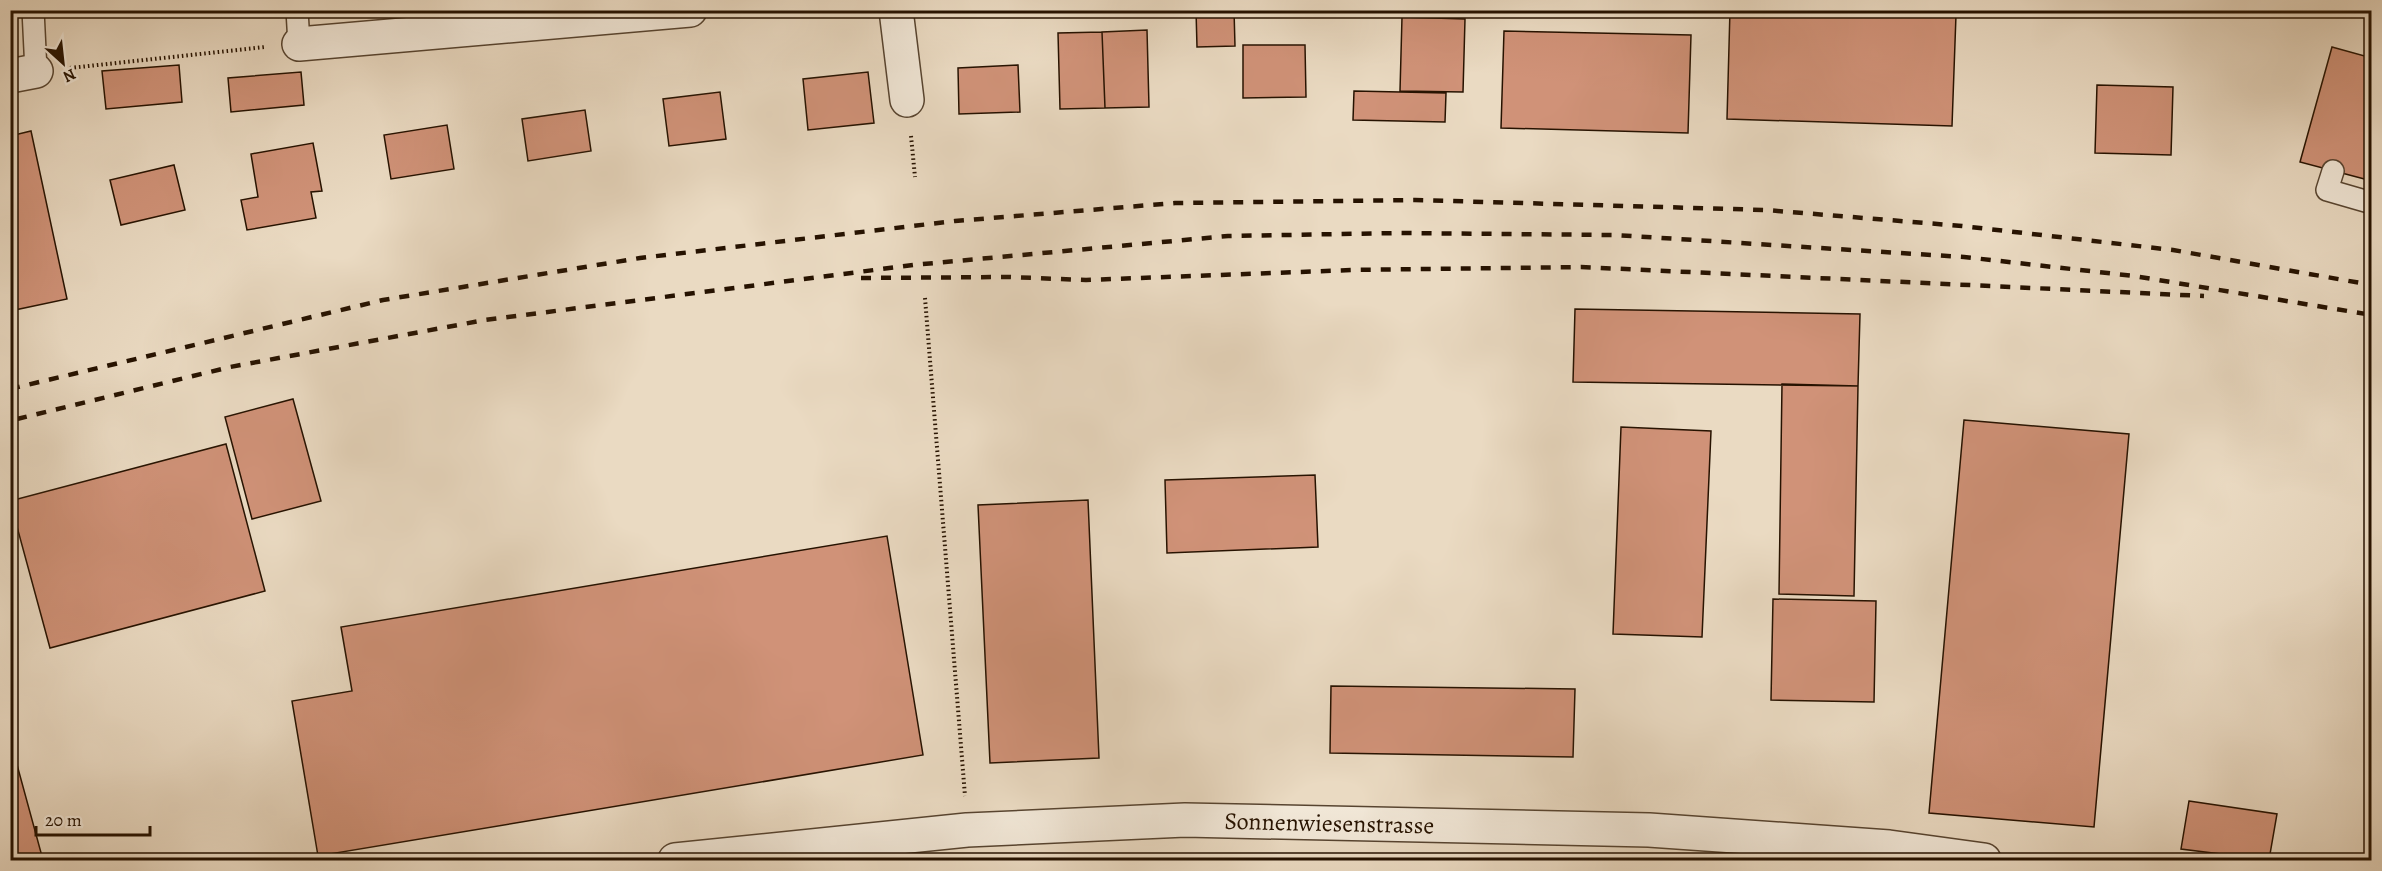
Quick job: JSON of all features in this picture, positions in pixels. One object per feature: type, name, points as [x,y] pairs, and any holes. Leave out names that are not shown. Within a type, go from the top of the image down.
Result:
[{"type":"street","points":[[299,44],[690,10]]},
{"type":"street","points":[[896,10],[907,100]]},
{"type":"street","name":"Sonnenwiesenstrasse","points":[[675,861],[968,830],[1185,820],[1649,830],[1888,854],[1984,861]]},
{"type":"lane","points":[[23,74],[33,10]]},
{"type":"lane","points":[[297,10],[299,44]]},
{"type":"lane","points":[[2333,171],[2326,190],[2372,203]]},
{"type":"path","points":[[23,74],[299,44]]},
{"type":"path","points":[[907,100],[915,177]]},
{"type":"path","points":[[925,298],[968,830]]},
{"type":"building","points":[[174,10],[242,10],[243,13],[174,17]]},
{"type":"building","points":[[1196,10],[1234,10],[1235,46],[1197,47]]},
{"type":"building","points":[[1730,10],[1956,15],[1952,126],[1727,119]]},
{"type":"building","points":[[1402,17],[1465,19],[1463,92],[1400,91]]},
{"type":"building","points":[[1147,30],[1149,107],[1105,108],[1102,32]]},
{"type":"building","points":[[1504,31],[1691,35],[1688,133],[1501,128]]},
{"type":"building","points":[[1102,32],[1105,108],[1060,109],[1058,33]]},
{"type":"building","points":[[1243,45],[1305,45],[1306,97],[1243,98]]},
{"type":"building","points":[[2332,47],[2372,58],[2372,181],[2300,162]]},
{"type":"building","points":[[179,65],[182,102],[106,109],[102,71]]},
{"type":"building","points":[[1018,65],[1020,112],[959,114],[958,68]]},
{"type":"building","points":[[301,72],[304,105],[231,112],[228,78]]},
{"type":"building","points":[[868,72],[874,123],[808,130],[803,79]]},
{"type":"building","points":[[2097,85],[2173,87],[2171,155],[2095,153]]},
{"type":"building","points":[[1354,91],[1446,93],[1445,122],[1353,120]]},
{"type":"building","points":[[720,92],[726,139],[669,146],[663,99]]},
{"type":"building","points":[[585,110],[591,151],[528,161],[522,119]]},
{"type":"building","points":[[447,125],[454,169],[391,179],[384,135]]},
{"type":"building","points":[[31,131],[67,299],[10,311],[10,136]]},
{"type":"building","points":[[313,143],[322,191],[311,192],[316,218],[247,230],[241,200],[258,197],[251,154]]},
{"type":"building","points":[[174,165],[185,210],[121,225],[110,180]]},
{"type":"building","points":[[1575,309],[1860,314],[1858,386],[1573,382]]},
{"type":"building","points":[[1782,384],[1858,386],[1854,596],[1779,594]]},
{"type":"building","points":[[293,399],[321,501],[252,519],[225,417]]},
{"type":"building","points":[[1964,420],[2129,434],[2094,827],[1929,813]]},
{"type":"building","points":[[1621,427],[1711,431],[1702,637],[1613,634]]},
{"type":"building","points":[[226,444],[265,591],[50,648],[10,501]]},
{"type":"building","points":[[1315,475],[1318,547],[1167,553],[1165,480]]},
{"type":"building","points":[[1088,500],[1099,758],[990,763],[978,505]]},
{"type":"building","points":[[887,536],[923,755],[318,856],[292,701],[352,691],[341,627]]},
{"type":"building","points":[[1773,599],[1876,601],[1874,702],[1771,700]]},
{"type":"building","points":[[1331,686],[1575,689],[1573,757],[1330,753]]},
{"type":"building","points":[[10,739],[43,860],[10,860]]},
{"type":"building","points":[[2189,801],[2277,814],[2269,860],[2181,849]]},
{"type":"railway","points":[[10,389],[383,300],[640,258],[955,221],[1175,203],[1415,200],[1766,210],[1962,226],[2173,250],[2372,285]]},
{"type":"railway","points":[[17,419],[230,367],[485,320],[913,265],[1228,236],[1400,233],[1614,235],[1964,257],[2134,276],[2372,315]]},
{"type":"railway","points":[[861,278],[1009,277],[1086,280],[1351,270],[1581,267],[2204,296]]}]
